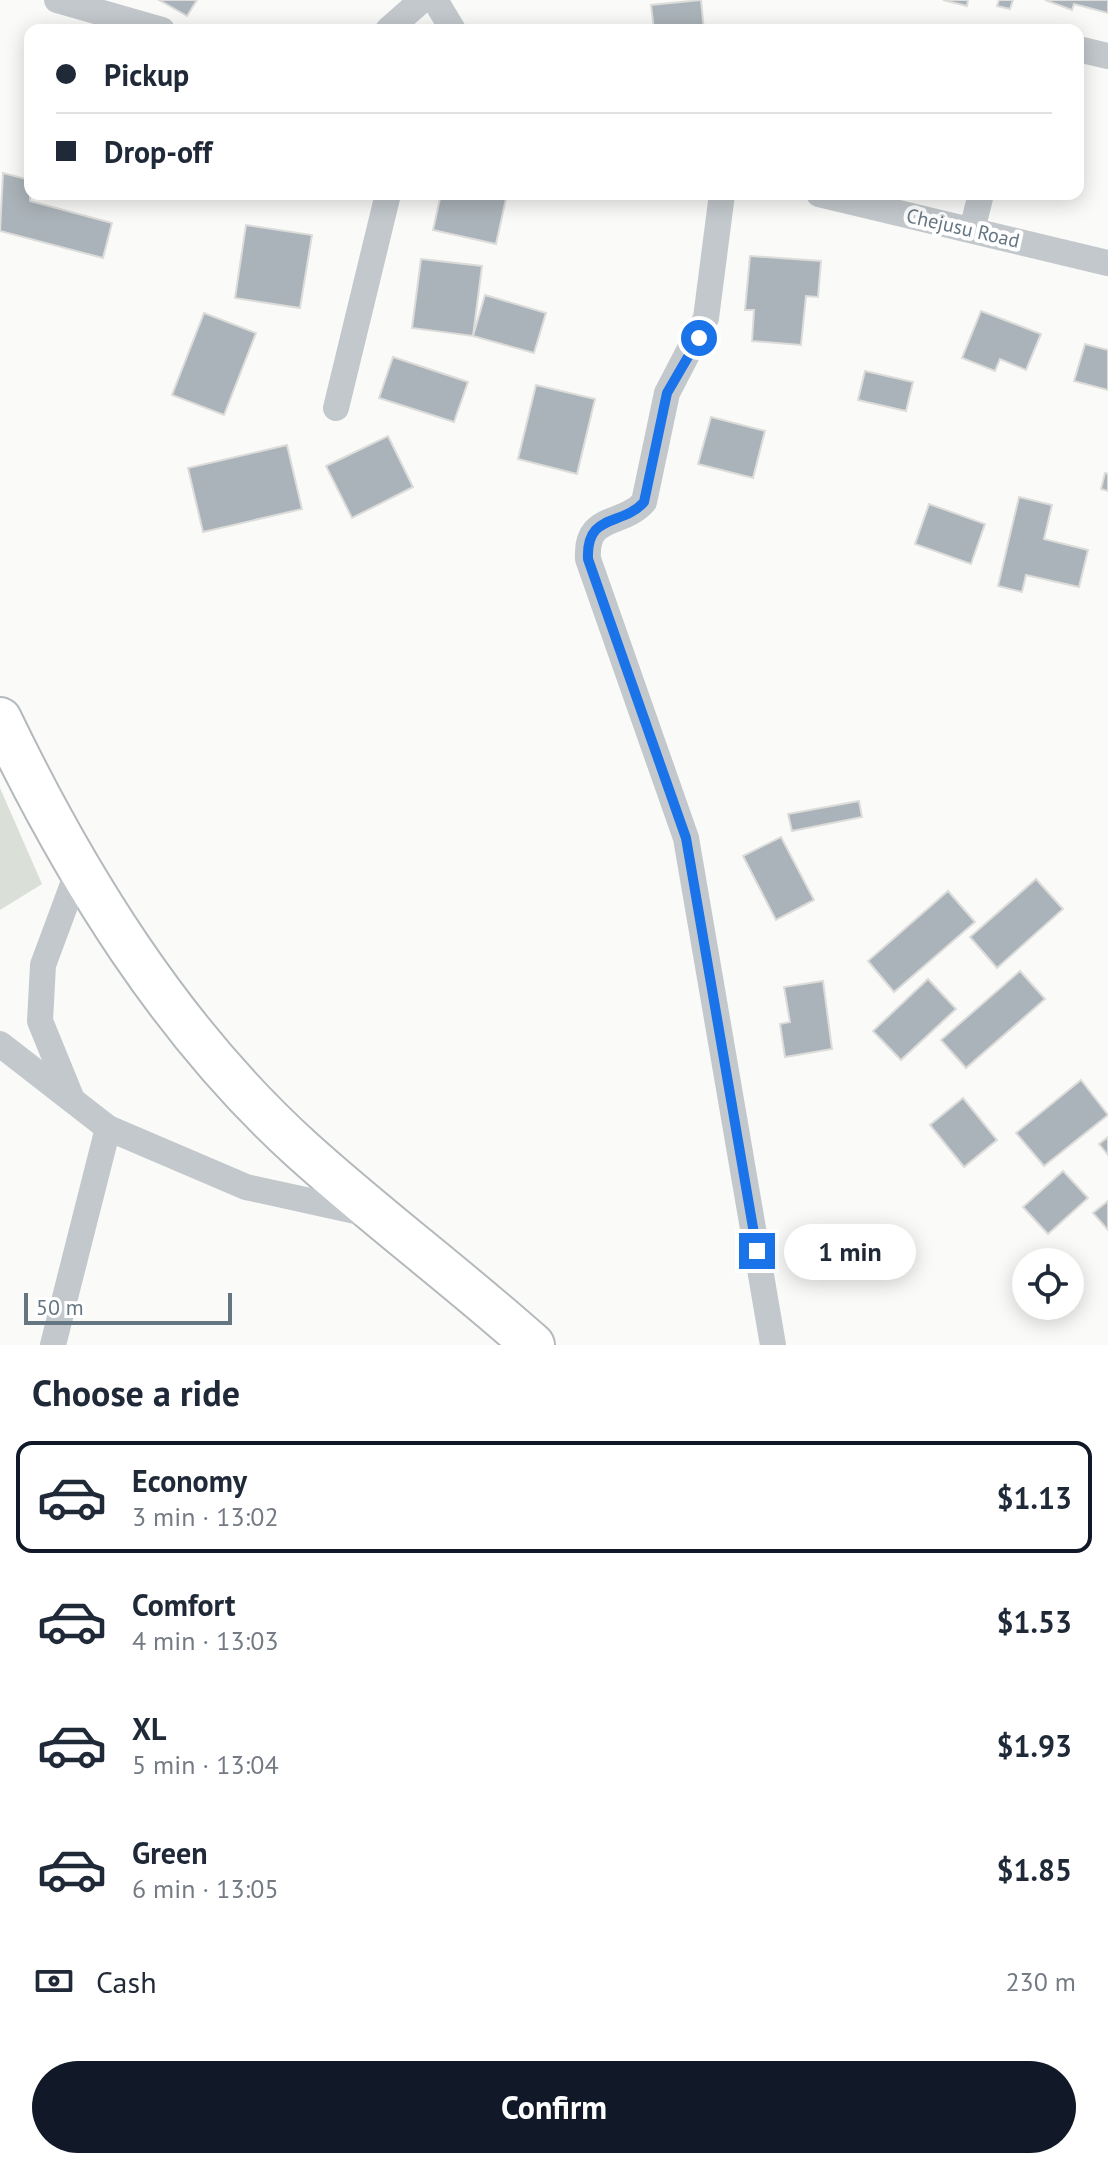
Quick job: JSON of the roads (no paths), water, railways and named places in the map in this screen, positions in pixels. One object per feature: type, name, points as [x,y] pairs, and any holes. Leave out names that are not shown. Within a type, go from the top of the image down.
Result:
[{"type":"highway","points":[[0,719],[33,789],[79,868],[156,987],[216,1061],[299,1147],[533,1345]]},
{"type":"street","points":[[57,0],[141,24]]},
{"type":"street","points":[[395,24],[422,0]]},
{"type":"street","points":[[435,0],[449,24]]},
{"type":"street","points":[[1084,50],[1108,56]]},
{"type":"street","points":[[336,408],[387,200]]},
{"type":"street","points":[[721,200],[706,318],[667,393],[647,494],[639,507],[603,523],[587,544],[588,559],[686,838],[773,1345]]},
{"type":"street","name":"Chejusu Road","points":[[844,200],[1108,263]]},
{"type":"street","points":[[972,230],[980,200]]},
{"type":"street","points":[[71,1097],[40,1021],[43,965],[79,868]]},
{"type":"street","points":[[0,1044],[108,1128],[246,1187],[379,1216]]},
{"type":"street","points":[[53,1345],[108,1128]]}]
